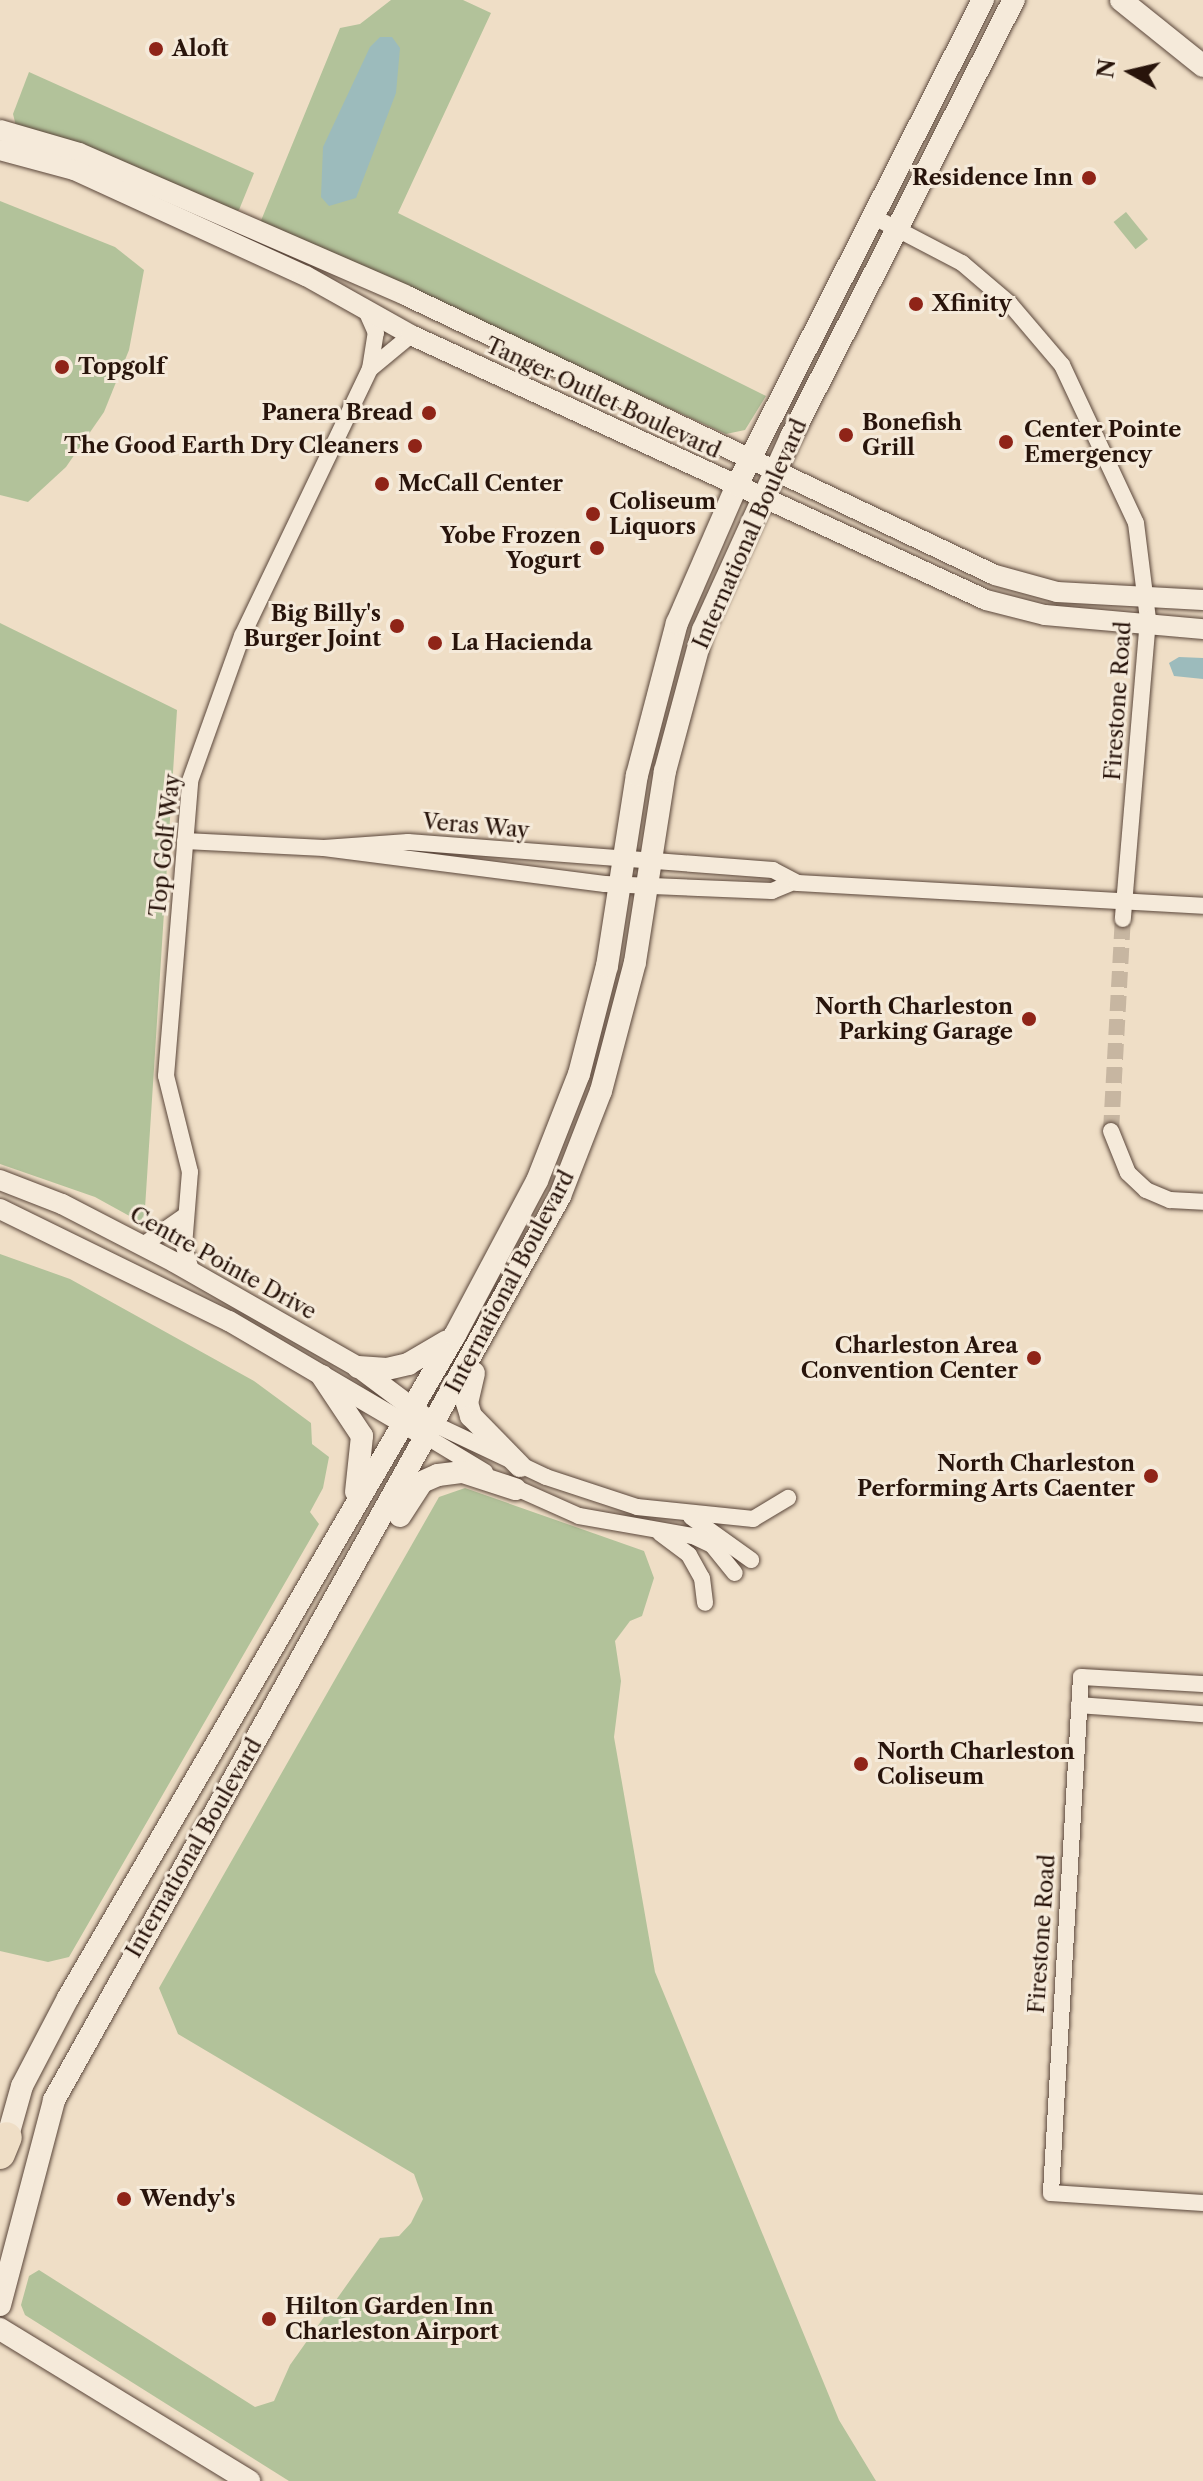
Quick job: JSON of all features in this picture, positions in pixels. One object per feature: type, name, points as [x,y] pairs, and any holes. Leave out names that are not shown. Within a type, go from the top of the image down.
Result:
[{"type":"main road","name":"International Boulevard","points":[[2,2151],[22,2086],[58,2017],[196,1775],[455,1335],[537,1181],[579,1074],[607,966],[637,775],[677,623],[737,485],[983,0]]},
{"type":"main road","name":"International Boulevard","points":[[0,2305],[54,2100],[226,1790],[483,1340],[560,1196],[601,1091],[635,962],[665,771],[703,630],[776,468],[1014,0]]},
{"type":"main road","points":[[1121,0],[1203,66]]},
{"type":"main road","points":[[358,1367],[387,1369],[408,1364],[455,1335]]},
{"type":"main road","points":[[483,1340],[469,1390],[471,1416],[520,1466]]},
{"type":"main road","points":[[322,1376],[362,1436],[354,1505]]},
{"type":"main road","points":[[340,1590],[372,1565],[414,1492],[429,1477],[463,1472],[515,1489]]},
{"type":"main road","points":[[0,2329],[249,2481]]},
{"type":"street","name":"Tanger Outlet Boulevard","points":[[0,130],[79,153],[243,223],[776,468],[995,575],[1057,592],[1203,600]]},
{"type":"street","name":"Tanger Outlet Boulevard","points":[[0,150],[74,170],[306,276],[411,335],[986,600],[1045,615],[1203,629]]},
{"type":"street","name":"Firestone Road","points":[[872,216],[962,263],[1010,304],[1062,365],[1136,523],[1147,625],[1124,910]]},
{"type":"street","name":"Top Golf Way","points":[[192,1273],[184,1246],[190,1172],[166,1076],[190,781],[242,636],[370,369],[376,333],[366,311]]},
{"type":"street","name":"Top Golf Way","points":[[370,369],[411,335]]},
{"type":"street","name":"Veras Way","points":[[185,841],[324,848],[620,883],[649,874]]},
{"type":"street","name":"Veras Way","points":[[324,848],[386,841],[624,860],[649,874]]},
{"type":"street","points":[[649,874],[773,870],[793,882],[1124,910],[1203,906]]},
{"type":"street","points":[[1111,1131],[1128,1173],[1146,1190],[1170,1200],[1203,1202]]},
{"type":"street","name":"Centre Pointe Drive","points":[[0,1180],[62,1204],[143,1245],[358,1367],[408,1414]]},
{"type":"street","points":[[0,1209],[93,1252],[322,1376],[408,1414],[515,1489],[579,1516],[693,1536],[712,1545],[735,1573]]},
{"type":"street","points":[[143,1245],[186,1215]]},
{"type":"street","points":[[431,1431],[599,1497],[684,1514],[753,1519],[788,1498]]},
{"type":"street","points":[[684,1514],[751,1560]]},
{"type":"street","points":[[655,1530],[689,1555],[702,1578],[705,1603]]},
{"type":"street","name":"Firestone Road","points":[[1203,1684],[1081,1677],[1051,2193],[1203,2203]]},
{"type":"street","points":[[1079,1705],[1203,1714]]},
{"type":"green space","points":[[391,0],[463,0],[491,13],[398,213],[766,396],[745,430],[726,434],[260,223],[340,28],[360,24]]},
{"type":"green space","points":[[29,72],[254,173],[239,210],[232,213],[16,126],[13,114]]},
{"type":"green space","name":"Topgolf","points":[[0,201],[115,247],[144,270],[129,350],[104,412],[66,467],[28,502],[0,495]]},
{"type":"green space","points":[[1126,212],[1148,239],[1136,249],[1114,222]]},
{"type":"green space","points":[[0,623],[177,710],[144,1224],[95,1197],[0,1164]]},
{"type":"green space","points":[[0,1254],[70,1279],[254,1381],[311,1423],[312,1444],[329,1457],[323,1488],[310,1512],[319,1524],[69,1957],[48,1962],[0,1951]]},
{"type":"green space","points":[[465,1488],[644,1551],[654,1578],[642,1616],[630,1621],[615,1641],[621,1681],[614,1737],[655,1972],[839,2420],[876,2481],[289,2481],[25,2315],[21,2305],[29,2276],[39,2270],[255,2407],[274,2401],[290,2365],[380,2238],[399,2236],[411,2223],[423,2199],[414,2174],[178,2034],[159,1988],[439,1497]]},
{"type":"water","points":[[380,37],[392,37],[400,48],[396,93],[356,198],[329,206],[321,197],[323,147],[370,47]]},
{"type":"water","points":[[1179,657],[1203,658],[1203,679],[1174,676],[1169,663]]},
{"type":"tunnel","points":[[1111,1131],[1123,919]]},
{"type":"place","name":"Aloft","points":[[156,49]]},
{"type":"place","name":"Residence Inn","points":[[1089,178]]},
{"type":"place","name":"Xfinity","points":[[916,304]]},
{"type":"place","name":"Topgolf","points":[[62,367]]},
{"type":"place","name":"Panera Bread","points":[[429,413]]},
{"type":"place","name":"Bonefish Grill","points":[[846,435]]},
{"type":"place","name":"Center Pointe Emergency","points":[[1006,442]]},
{"type":"place","name":"The Good Earth Dry Cleaners","points":[[415,446]]},
{"type":"place","name":"McCall Center","points":[[382,484]]},
{"type":"place","name":"Coliseum Liquors","points":[[593,514]]},
{"type":"place","name":"Yobe Frozen Yogurt","points":[[597,548]]},
{"type":"place","name":"Big Billy's Burger Joint","points":[[397,626]]},
{"type":"place","name":"La Hacienda","points":[[435,643]]},
{"type":"place","name":"North Charleston Parking Garage","points":[[1029,1019]]},
{"type":"place","name":"Charleston Area Convention Center","points":[[1034,1358]]},
{"type":"place","name":"North Charleston Performing Arts Caenter","points":[[1151,1476]]},
{"type":"place","name":"North Charleston Coliseum","points":[[861,1764]]},
{"type":"place","name":"Wendy's","points":[[124,2199]]},
{"type":"place","name":"Hilton Garden Inn Charleston Airport","points":[[269,2319]]}]
